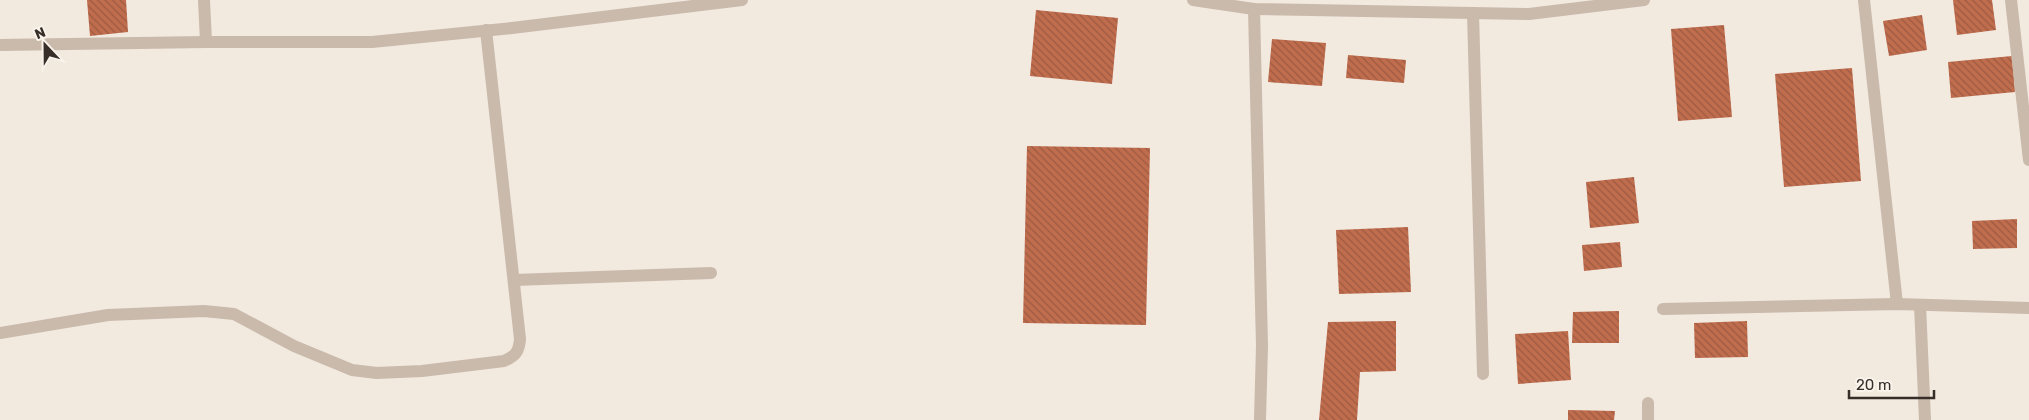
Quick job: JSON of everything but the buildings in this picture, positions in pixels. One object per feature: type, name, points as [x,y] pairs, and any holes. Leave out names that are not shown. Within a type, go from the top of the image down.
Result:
[{"type":"street","points":[[204,0],[206,42]]},
{"type":"street","points":[[0,45],[372,42],[742,0]]},
{"type":"street","points":[[1193,0],[1254,9],[1374,6],[1473,13],[1529,14],[1644,0]]},
{"type":"street","points":[[1864,0],[1897,304]]},
{"type":"street","points":[[2011,0],[2029,160]]},
{"type":"street","points":[[1254,9],[1262,346],[1260,420]]},
{"type":"street","points":[[1473,13],[1483,374]]},
{"type":"street","points":[[0,333],[108,314],[204,311],[234,314],[294,346],[352,370],[377,373],[422,371],[512,358],[518,351],[520,339],[486,30]]},
{"type":"street","points":[[514,280],[711,273]]},
{"type":"street","points":[[1663,309],[1897,304],[2029,308]]},
{"type":"street","points":[[1920,305],[1925,420]]},
{"type":"street","points":[[1648,404],[1648,420]]}]
